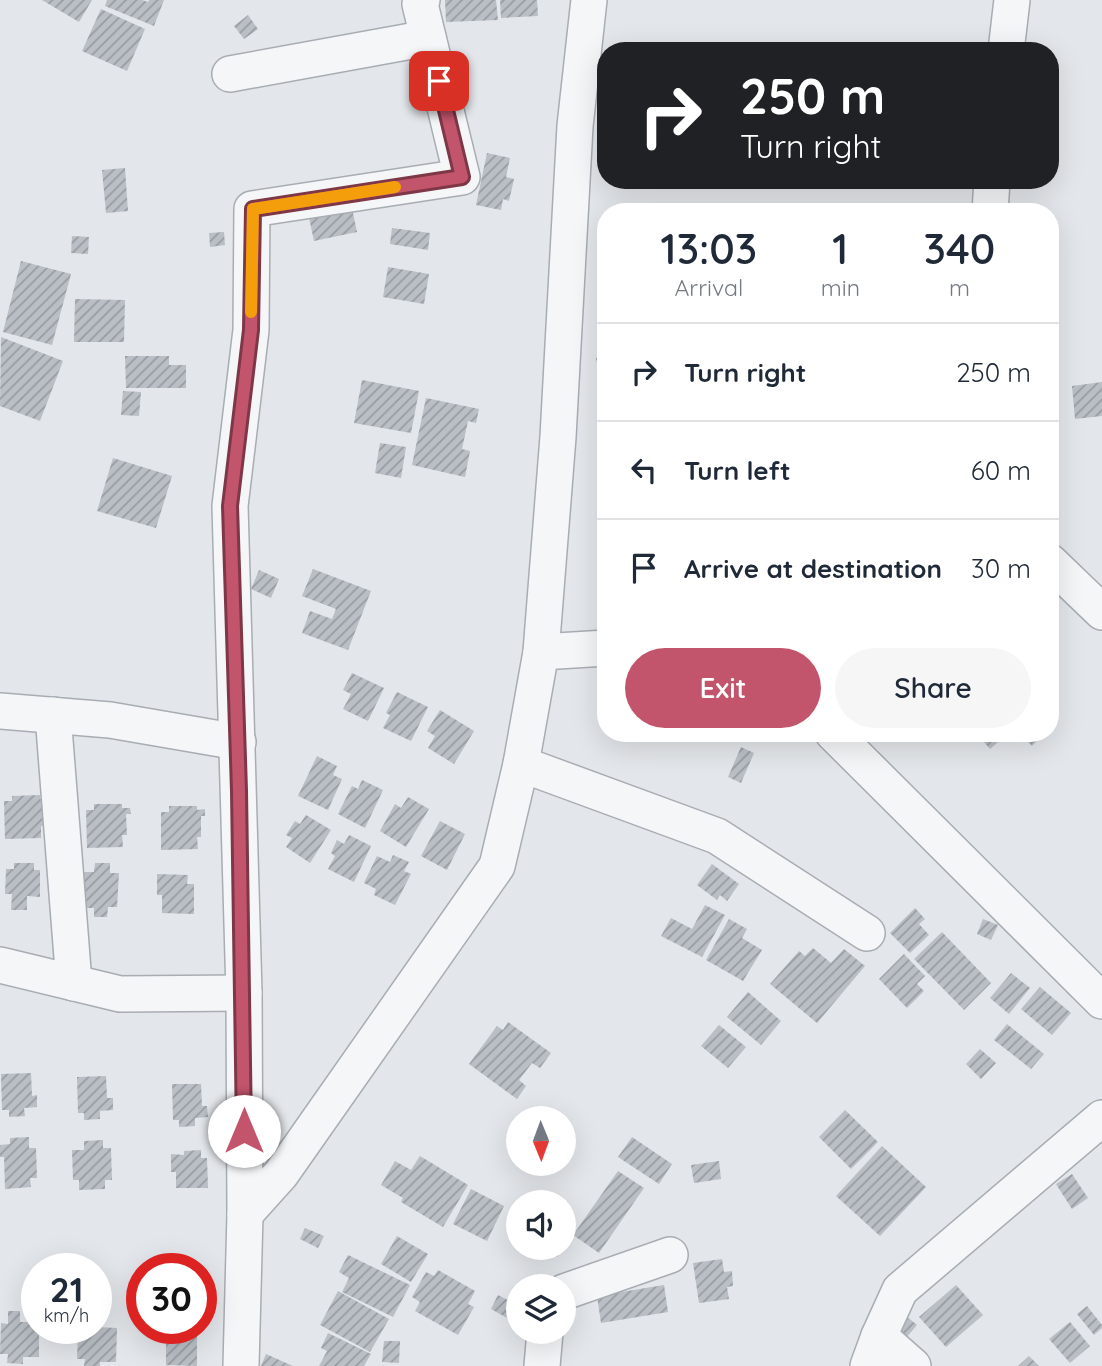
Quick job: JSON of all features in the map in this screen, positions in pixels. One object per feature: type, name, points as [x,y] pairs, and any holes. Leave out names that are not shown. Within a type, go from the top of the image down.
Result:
[{"type":"street","points":[[241,1366],[245,1214],[244,993],[230,506],[251,330],[253,209],[462,177],[419,4],[422,0]]},
{"type":"street","points":[[245,1214],[281,1174],[497,866],[521,764],[541,652],[558,437],[575,126],[589,0]]},
{"type":"street","points":[[1007,42],[1012,0]]},
{"type":"street","points":[[230,74],[428,38]]},
{"type":"street","points":[[1059,571],[1102,612]]},
{"type":"street","points":[[541,652],[597,649]]},
{"type":"street","points":[[0,710],[110,720],[238,742]]},
{"type":"street","points":[[53,715],[74,983]]},
{"type":"street","points":[[842,742],[1102,1001]]},
{"type":"street","points":[[521,764],[717,836],[866,933]]},
{"type":"street","points":[[0,965],[120,994],[244,993]]},
{"type":"street","points":[[913,1366],[874,1351],[900,1290],[1102,1118]]},
{"type":"street","points":[[576,1288],[670,1255]]},
{"type":"street","points":[[542,1366],[544,1344]]},
{"type":"building","points":[[42,0],[92,0],[79,22]]},
{"type":"building","points":[[107,0],[164,0],[154,26],[105,6]]},
{"type":"building","points":[[445,0],[496,0],[498,20],[446,22]]},
{"type":"building","points":[[500,0],[537,0],[538,16],[501,18]]},
{"type":"building","points":[[101,9],[145,29],[127,71],[82,51]]},
{"type":"building","points":[[248,15],[258,29],[244,39],[234,26]]},
{"type":"building","points":[[487,153],[510,158],[506,177],[514,179],[509,201],[503,199],[501,210],[476,205]]},
{"type":"building","points":[[125,168],[128,211],[106,213],[102,170]]},
{"type":"building","points":[[351,204],[357,232],[314,241],[308,213]]},
{"type":"building","points":[[392,228],[430,233],[428,250],[390,244]]},
{"type":"building","points":[[224,232],[225,245],[210,247],[209,233]]},
{"type":"building","points":[[72,236],[89,237],[88,254],[71,253]]},
{"type":"building","points":[[21,261],[71,274],[52,345],[3,332]]},
{"type":"building","points":[[388,267],[429,274],[424,304],[383,297]]},
{"type":"building","points":[[75,299],[125,300],[124,342],[74,342]]},
{"type":"building","points":[[1,337],[63,361],[40,421],[0,406]]},
{"type":"building","points":[[125,356],[169,356],[169,365],[186,365],[186,388],[126,388]]},
{"type":"building","points":[[362,380],[419,391],[411,433],[354,423]]},
{"type":"building","points":[[1102,382],[1102,416],[1075,419],[1072,386]]},
{"type":"building","points":[[123,391],[141,392],[139,416],[121,415]]},
{"type":"building","points":[[426,398],[479,409],[476,423],[468,421],[462,449],[470,451],[465,477],[412,465]]},
{"type":"building","points":[[380,443],[406,447],[401,478],[375,473]]},
{"type":"building","points":[[113,458],[172,476],[156,528],[97,511]]},
{"type":"building","points":[[313,569],[371,591],[348,650],[302,633],[310,611],[332,619],[336,609],[302,596]]},
{"type":"building","points":[[259,570],[279,579],[271,598],[251,589]]},
{"type":"building","points":[[352,673],[384,688],[368,721],[343,709],[351,694],[343,690]]},
{"type":"building","points":[[397,692],[428,707],[411,741],[383,728],[390,715],[386,713]]},
{"type":"building","points":[[440,710],[474,731],[454,764],[428,748],[435,736],[427,731]]},
{"type":"building","points":[[984,742],[998,742],[990,749]]},
{"type":"building","points":[[741,747],[754,753],[741,783],[728,777]]},
{"type":"building","points":[[317,756],[337,766],[333,775],[342,779],[328,810],[298,796]]},
{"type":"building","points":[[362,780],[383,790],[365,828],[338,814],[352,786],[358,789]]},
{"type":"building","points":[[40,795],[40,799],[48,799],[44,826],[41,826],[41,838],[5,839],[4,801],[12,801],[12,796]]},
{"type":"building","points":[[408,797],[429,809],[406,847],[380,831],[395,804],[401,808]]},
{"type":"building","points":[[94,804],[122,804],[122,808],[130,808],[131,814],[126,814],[127,835],[122,835],[123,847],[87,848],[86,810],[94,810]]},
{"type":"building","points":[[169,806],[197,806],[197,810],[205,809],[205,816],[201,816],[201,837],[197,837],[198,849],[161,850],[161,812],[169,812]]},
{"type":"building","points":[[306,815],[331,830],[310,863],[286,847],[292,838],[286,835],[295,821],[300,824]]},
{"type":"building","points":[[440,821],[465,834],[447,870],[421,856]]},
{"type":"building","points":[[349,835],[371,846],[354,882],[328,869],[335,856],[331,853],[337,840],[344,844]]},
{"type":"building","points":[[393,855],[409,862],[404,871],[411,874],[395,905],[374,895],[376,889],[364,883],[377,856],[390,862]]},
{"type":"building","points":[[14,863],[34,863],[34,870],[40,870],[40,897],[27,896],[27,910],[11,910],[12,894],[5,894],[6,869],[14,869]]},
{"type":"building","points":[[95,863],[110,863],[110,873],[119,873],[117,907],[108,907],[107,917],[94,917],[94,908],[86,908],[86,894],[79,894],[80,872],[94,872]]},
{"type":"building","points":[[712,864],[739,884],[727,901],[720,895],[717,900],[697,885]]},
{"type":"building","points":[[157,874],[188,875],[187,884],[194,884],[194,914],[162,913],[162,895],[157,895]]},
{"type":"building","points":[[705,905],[725,915],[702,957],[661,936],[671,918],[692,929]]},
{"type":"building","points":[[915,908],[925,919],[919,924],[929,935],[910,953],[890,933]]},
{"type":"building","points":[[729,919],[747,929],[742,938],[762,950],[743,981],[706,960]]},
{"type":"building","points":[[983,919],[998,925],[991,940],[977,934]]},
{"type":"building","points":[[942,932],[991,983],[964,1010],[914,959]]},
{"type":"building","points":[[813,948],[831,963],[844,949],[865,966],[817,1023],[770,984],[799,951],[805,956]]},
{"type":"building","points":[[904,954],[925,976],[917,984],[924,991],[907,1008],[879,979]]},
{"type":"building","points":[[1011,973],[1030,988],[1009,1014],[990,998]]},
{"type":"building","points":[[1040,987],[1071,1013],[1052,1035],[1021,1009]]},
{"type":"building","points":[[748,992],[781,1021],[761,1045],[727,1017]]},
{"type":"building","points":[[508,1022],[551,1053],[540,1068],[532,1063],[519,1080],[526,1086],[517,1099],[469,1064],[497,1026],[503,1030]]},
{"type":"building","points":[[1007,1024],[1044,1054],[1031,1069],[994,1040]]},
{"type":"building","points":[[719,1025],[746,1047],[728,1068],[701,1046]]},
{"type":"building","points":[[980,1049],[996,1063],[981,1079],[966,1064]]},
{"type":"building","points":[[31,1073],[32,1096],[37,1095],[37,1107],[24,1108],[25,1116],[9,1117],[9,1110],[2,1110],[1,1074]]},
{"type":"building","points":[[106,1076],[107,1098],[113,1098],[113,1110],[100,1111],[100,1119],[84,1120],[84,1113],[78,1113],[77,1077]]},
{"type":"building","points":[[172,1084],[201,1084],[202,1106],[207,1106],[208,1117],[195,1118],[195,1126],[179,1127],[179,1120],[173,1120]]},
{"type":"building","points":[[845,1110],[878,1142],[851,1169],[819,1137]]},
{"type":"building","points":[[29,1137],[29,1148],[36,1148],[37,1178],[30,1178],[31,1187],[5,1189],[4,1157],[0,1157],[0,1145],[10,1144],[10,1138]]},
{"type":"building","points":[[632,1137],[672,1164],[659,1184],[618,1157]]},
{"type":"building","points":[[103,1140],[103,1148],[111,1148],[112,1180],[105,1180],[105,1189],[79,1190],[79,1180],[73,1180],[72,1150],[84,1150],[84,1141]]},
{"type":"building","points":[[882,1146],[926,1187],[880,1236],[836,1196]]},
{"type":"building","points":[[201,1150],[201,1158],[207,1158],[208,1188],[176,1188],[176,1172],[171,1172],[171,1154],[184,1155],[184,1151]]},
{"type":"building","points":[[420,1156],[468,1185],[443,1227],[401,1202],[403,1198],[381,1185],[395,1161],[411,1170]]},
{"type":"building","points":[[719,1161],[721,1179],[694,1183],[691,1165]]},
{"type":"building","points":[[618,1171],[644,1188],[599,1253],[576,1237],[576,1231]]},
{"type":"building","points":[[1072,1174],[1088,1198],[1072,1209],[1056,1184]]},
{"type":"building","points":[[471,1189],[504,1206],[487,1241],[453,1224]]},
{"type":"building","points":[[305,1228],[324,1236],[318,1248],[300,1239]]},
{"type":"building","points":[[397,1236],[428,1254],[411,1282],[381,1264]]},
{"type":"building","points":[[348,1255],[410,1285],[393,1317],[342,1292],[349,1278],[339,1272]]},
{"type":"building","points":[[722,1259],[724,1272],[732,1271],[733,1286],[727,1287],[729,1299],[699,1303],[693,1263]]},
{"type":"building","points":[[438,1270],[475,1291],[468,1304],[474,1307],[458,1335],[415,1311],[420,1302],[412,1297],[426,1272],[434,1276]]},
{"type":"building","points":[[664,1285],[668,1312],[601,1323],[597,1296]]},
{"type":"building","points":[[956,1285],[983,1315],[946,1347],[919,1317]]},
{"type":"building","points":[[338,1291],[389,1319],[370,1352],[320,1325]]},
{"type":"building","points":[[498,1295],[506,1299],[506,1317],[491,1309]]},
{"type":"building","points":[[1087,1306],[1102,1325],[1094,1335],[1077,1314]]},
{"type":"building","points":[[8,1311],[20,1311],[21,1344],[39,1344],[39,1357],[23,1357],[23,1364],[7,1363],[8,1354],[0,1354],[1,1323],[8,1324]]},
{"type":"building","points":[[900,1311],[917,1325],[906,1338],[890,1324]]},
{"type":"building","points":[[1070,1322],[1090,1346],[1070,1363],[1049,1339]]},
{"type":"building","points":[[112,1328],[117,1328],[116,1362],[84,1366],[85,1359],[77,1359],[78,1344],[112,1344]]},
{"type":"building","points":[[328,1333],[371,1354],[364,1366],[319,1366],[327,1351],[321,1348]]},
{"type":"building","points":[[384,1341],[400,1341],[399,1363],[382,1362]]},
{"type":"building","points":[[166,1344],[197,1344],[197,1366],[166,1365]]},
{"type":"building","points":[[266,1354],[293,1366],[261,1366]]},
{"type":"building","points":[[1029,1356],[1039,1366],[1018,1366]]},
{"type":"slow traffic","points":[[251,312],[253,209],[395,187]]},
{"type":"route","points":[[244,1131],[244,993],[230,506],[251,330],[253,209],[462,177],[439,81]]}]
